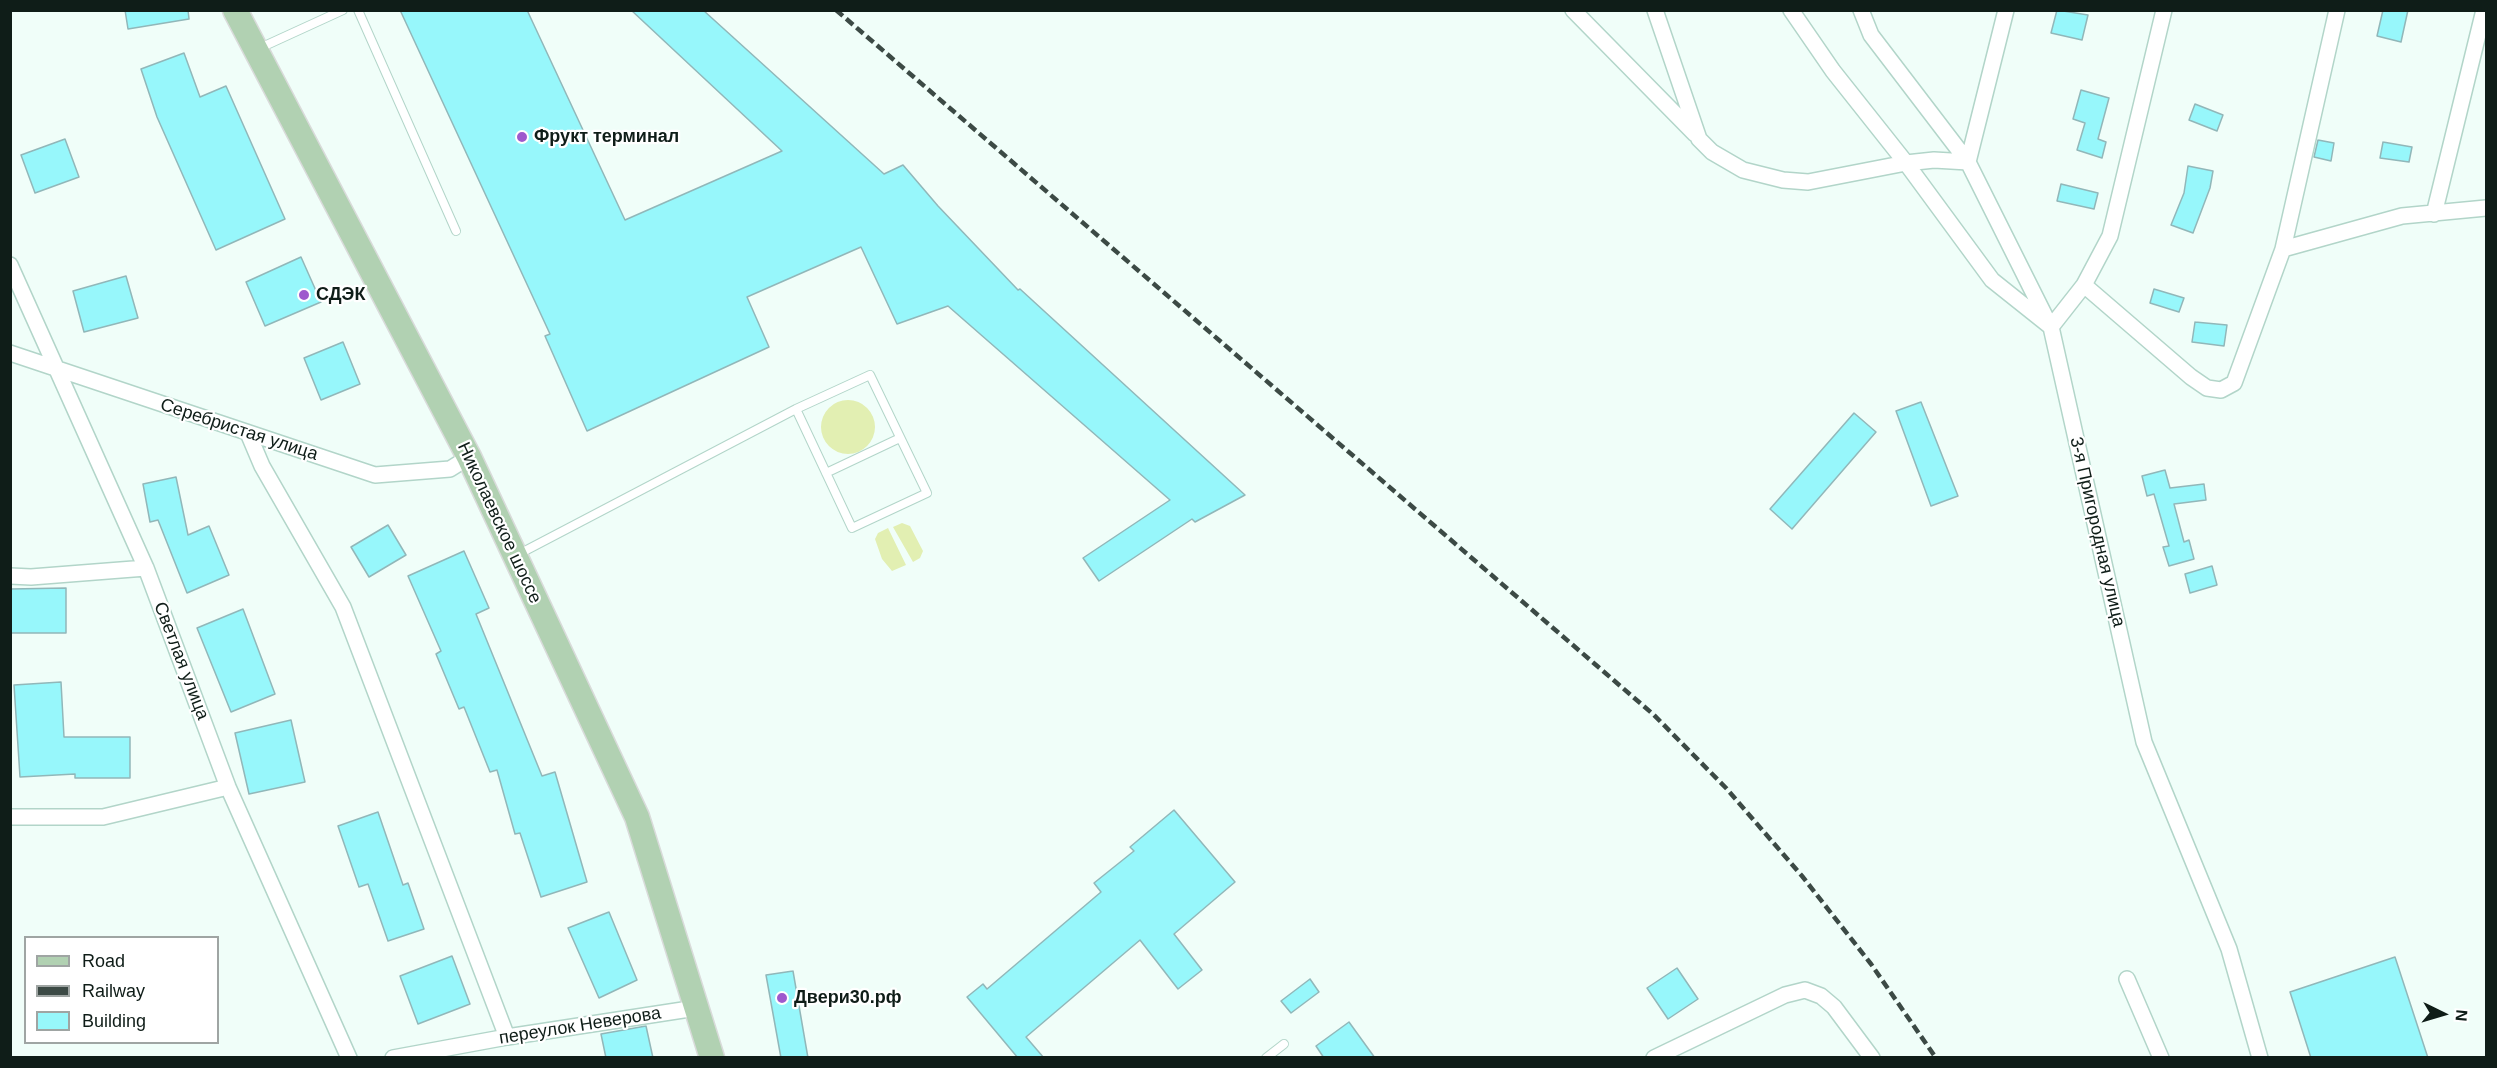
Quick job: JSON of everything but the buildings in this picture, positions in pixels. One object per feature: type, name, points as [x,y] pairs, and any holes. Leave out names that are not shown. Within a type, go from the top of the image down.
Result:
[{"type":"main road","name":"Николаевское шоссе","points":[[235,10],[469,457],[637,818],[712,1058]]},
{"type":"street","points":[[1573,10],[1712,152],[1743,170],[1783,180],[1808,182],[1906,163],[1934,160],[1968,162],[2006,10]]},
{"type":"street","points":[[1655,10],[1699,139]]},
{"type":"street","points":[[1791,10],[1833,71],[1906,163],[1992,280],[2051,327],[2084,285],[2110,236],[2164,10]]},
{"type":"street","name":"3-я Пригородная улица","points":[[1861,10],[1871,35],[1968,162],[2051,327],[2144,742],[2229,949],[2260,1058]]},
{"type":"street","points":[[2084,285],[2191,377],[2207,388],[2221,390],[2234,383],[2283,249],[2337,10]]},
{"type":"street","points":[[2434,214],[2484,10]]},
{"type":"street","points":[[2283,249],[2403,216],[2487,208]]},
{"type":"street","name":"Светлая улица","points":[[10,265],[146,568],[228,787],[349,1058]]},
{"type":"street","name":"Серебристая улица","points":[[10,353],[375,475],[450,469],[469,457]]},
{"type":"street","points":[[248,433],[262,466],[343,607],[507,1036]]},
{"type":"street","points":[[10,576],[31,577],[146,568]]},
{"type":"street","points":[[10,816],[103,817],[228,787]]},
{"type":"street","points":[[2127,979],[2161,1058]]},
{"type":"street","points":[[1654,1058],[1785,995],[1805,990],[1821,996],[1834,1007],[1872,1058]]},
{"type":"street","name":"переулок Неверова","points":[[393,1058],[507,1036],[696,1008]]},
{"type":"lane","points":[[256,50],[343,10]]},
{"type":"lane","points":[[358,10],[456,231]]},
{"type":"lane","points":[[514,556],[796,409],[870,375],[927,493],[852,528],[796,409]]},
{"type":"lane","points":[[826,473],[900,438]]},
{"type":"lane","points":[[1266,1058],[1284,1044]]},
{"type":"green space","points":[[848,400],[858,402],[867,408],[873,417],[875,427],[873,437],[867,446],[858,452],[848,454],[838,452],[829,446],[823,437],[821,427],[823,417],[829,408],[838,402]]},
{"type":"green space","points":[[902,523],[910,526],[923,551],[920,558],[913,562],[893,527]]},
{"type":"green space","points":[[888,528],[906,565],[892,571],[882,559],[875,539],[878,533]]},
{"type":"railway","points":[[836,10],[1654,715],[1726,788],[1802,876],[1871,964],[1936,1058]]},
{"type":"place","name":"Фрукт терминал","points":[[522,137]]},
{"type":"place","name":"СДЭК","points":[[304,295]]},
{"type":"place","name":"Двери30.рф","points":[[782,998]]}]
